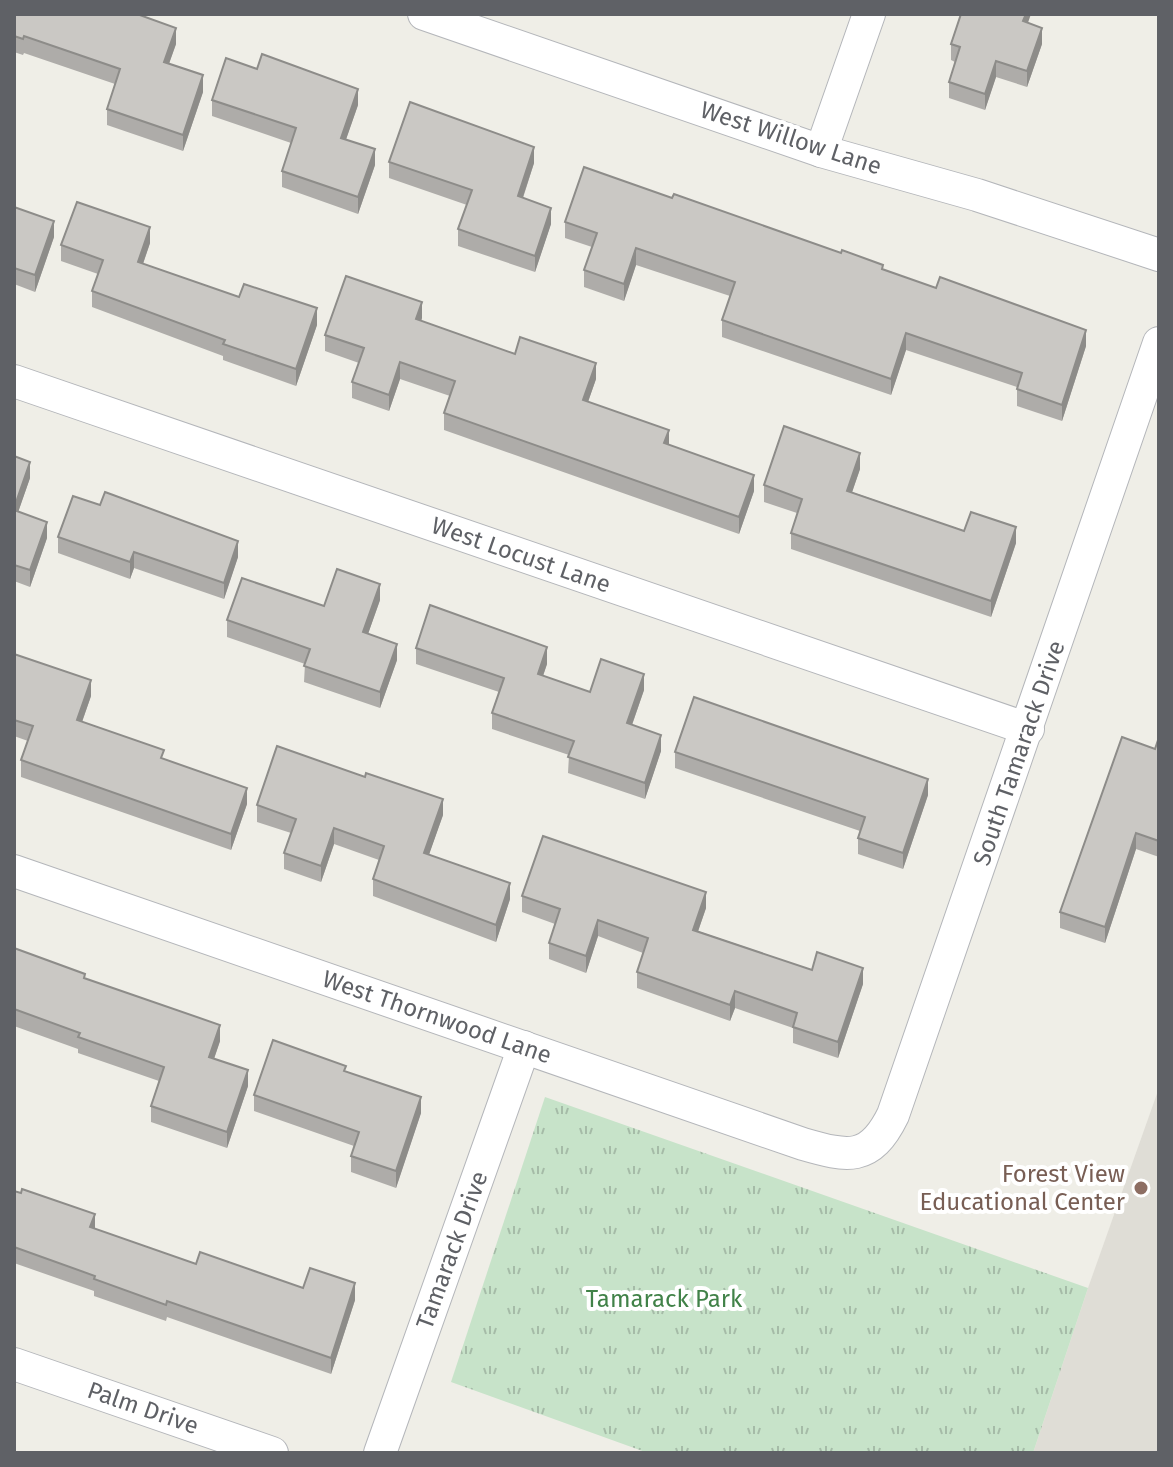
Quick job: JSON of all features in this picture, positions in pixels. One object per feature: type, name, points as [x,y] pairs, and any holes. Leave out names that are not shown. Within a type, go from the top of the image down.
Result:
[{"type":"street","name":"West Willow Lane","points":[[424,14],[821,151],[977,195],[1159,255]]},
{"type":"street","points":[[821,151],[869,14]]},
{"type":"street","name":"South Tamarack Drive","points":[[862,1153],[884,1133],[893,1115],[1159,343]]},
{"type":"street","name":"West Locust Lane","points":[[14,381],[1028,729]]},
{"type":"street","name":"West Thornwood Lane","points":[[14,871],[803,1144],[846,1154],[862,1153]]},
{"type":"street","name":"Tamarack Drive","points":[[380,1453],[524,1047]]},
{"type":"street","name":"Palm Drive","points":[[14,1364],[272,1453]]},
{"type":"shaded area","name":"Forest View Educational Center","points":[[1159,1088],[1159,1453],[1033,1453],[1088,1288]]},
{"type":"green space","name":"Tamarack Park","points":[[545,1097],[1088,1288],[1033,1453],[648,1453],[451,1382]]},
{"type":"building","points":[[14,14],[137,14],[176,28],[164,62],[203,75],[183,135],[107,109],[120,69],[24,36],[23,39],[14,36]]},
{"type":"building","points":[[961,14],[1026,14],[1023,21],[1042,28],[1027,71],[996,61],[985,94],[949,82],[960,47],[951,44]]},
{"type":"building","points":[[262,54],[358,89],[341,138],[375,149],[358,197],[282,171],[296,128],[212,100],[226,58],[257,69]]},
{"type":"building","points":[[410,102],[534,147],[518,196],[551,208],[535,256],[458,229],[472,190],[389,162]]},
{"type":"building","points":[[584,167],[672,198],[674,194],[841,253],[842,250],[883,265],[882,269],[936,288],[940,277],[1086,330],[1062,405],[1017,389],[1022,373],[906,333],[891,379],[722,320],[735,282],[636,248],[624,284],[584,270],[597,233],[565,222]]},
{"type":"building","points":[[77,202],[150,227],[138,262],[239,297],[244,284],[317,308],[296,369],[223,344],[225,340],[92,291],[103,260],[61,245]]},
{"type":"building","points":[[14,207],[54,221],[35,275],[14,268]]},
{"type":"building","points":[[346,276],[422,302],[416,319],[515,354],[520,337],[596,363],[583,400],[669,430],[664,443],[754,475],[739,517],[444,413],[455,381],[400,362],[389,395],[352,382],[364,348],[325,335]]},
{"type":"building","points":[[784,426],[860,453],[847,491],[964,531],[971,512],[1016,527],[991,601],[791,533],[802,499],[764,485]]},
{"type":"building","points":[[14,456],[30,462],[14,508]]},
{"type":"building","points":[[105,492],[238,541],[224,583],[134,552],[130,562],[58,537],[73,496],[100,505]]},
{"type":"building","points":[[14,510],[47,522],[30,570],[14,565]]},
{"type":"building","points":[[337,569],[380,584],[363,632],[397,644],[380,692],[304,666],[310,649],[227,620],[242,578],[324,606]]},
{"type":"building","points":[[430,605],[547,647],[538,674],[590,692],[601,659],[644,674],[627,723],[661,735],[645,783],[568,757],[574,741],[492,713],[504,678],[416,648]]},
{"type":"building","points":[[14,654],[91,680],[77,720],[164,750],[161,758],[247,788],[231,834],[21,760],[33,726],[14,720]]},
{"type":"building","points":[[694,697],[928,779],[903,853],[858,838],[865,817],[675,752]]},
{"type":"building","points":[[1122,737],[1155,749],[1159,737],[1159,841],[1136,833],[1105,927],[1060,912]]},
{"type":"building","points":[[277,746],[365,777],[366,773],[443,799],[424,853],[510,883],[496,925],[373,879],[384,846],[334,828],[321,866],[284,853],[296,819],[257,805]]},
{"type":"building","points":[[543,836],[706,892],[693,930],[812,970],[817,952],[863,968],[838,1042],[793,1027],[797,1013],[735,991],[730,1005],[637,972],[648,938],[598,920],[586,956],[549,943],[560,909],[522,896]]},
{"type":"building","points":[[14,948],[85,974],[84,978],[220,1025],[209,1057],[248,1070],[227,1132],[151,1106],[164,1067],[78,1037],[80,1033],[14,1009]]},
{"type":"building","points":[[273,1040],[346,1066],[344,1071],[421,1097],[396,1171],[351,1156],[359,1132],[254,1095]]},
{"type":"building","points":[[22,1189],[95,1214],[90,1227],[196,1264],[200,1252],[303,1288],[310,1268],[355,1283],[331,1358],[167,1301],[166,1305],[14,1247],[14,1191],[21,1193]]},
{"type":"place","name":"Forest View Educational Center","points":[[1141,1188]]}]
